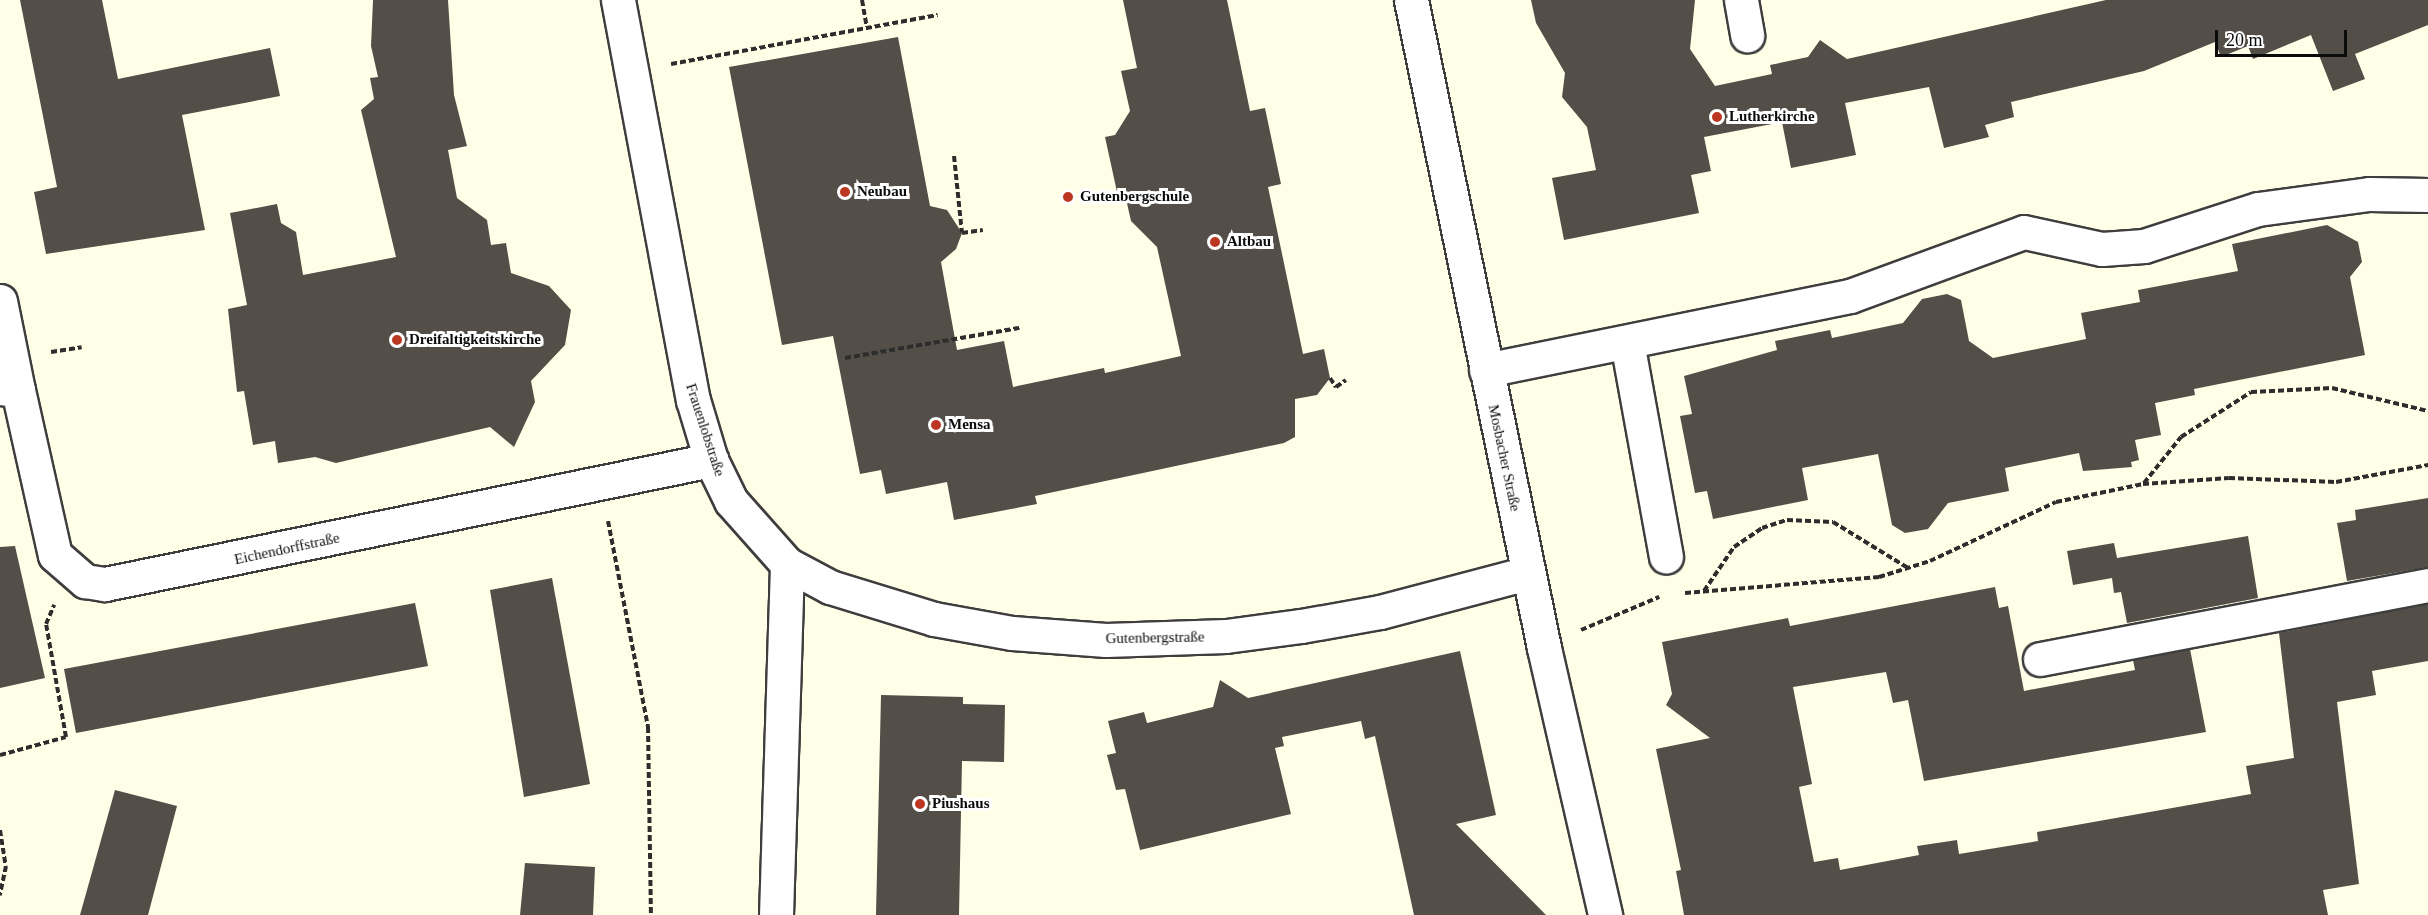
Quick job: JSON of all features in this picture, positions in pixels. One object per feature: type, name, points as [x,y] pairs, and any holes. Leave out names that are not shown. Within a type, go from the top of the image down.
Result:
[{"type":"street","name":"Frauenlobstraße","points":[[618,0],[627,72],[693,400],[711,460],[742,517],[787,564]]},
{"type":"street","name":"Mosbacher Straße","points":[[1411,0],[1528,573],[1605,915]]},
{"type":"street","points":[[1741,0],[1747,35]]},
{"type":"street","points":[[1486,370],[1850,296],[2024,232],[2102,249],[2144,246],[2258,209],[2349,196],[2428,195]]},
{"type":"street","points":[[0,301],[9,389],[49,542],[68,570]]},
{"type":"street","points":[[1627,342],[1666,556]]},
{"type":"street","name":"Eichendorffstraße","points":[[68,570],[105,584],[711,460]]},
{"type":"street","points":[[776,915],[787,564]]},
{"type":"street","name":"Gutenbergstraße","points":[[787,564],[830,587],[934,619],[1012,633],[1106,640],[1226,636],[1301,626],[1380,612],[1528,573]]},
{"type":"street","points":[[2040,659],[2428,585]]},
{"type":"path","points":[[862,0],[867,27]]},
{"type":"path","points":[[627,72],[938,15]]},
{"type":"path","points":[[954,156],[962,233],[983,230]]},
{"type":"path","points":[[845,358],[1019,328]]},
{"type":"path","points":[[1330,378],[1336,387],[1346,380]]},
{"type":"path","points":[[2144,484],[2181,437],[2251,392],[2332,388],[2428,411]]},
{"type":"path","points":[[1673,594],[1819,585],[1909,569],[2056,502],[2144,484],[2229,478],[2336,483],[2428,465]]},
{"type":"path","points":[[599,483],[648,727],[651,915]]},
{"type":"path","points":[[1704,591],[1734,547],[1761,528],[1787,520],[1833,522],[1909,569]]},
{"type":"path","points":[[0,755],[66,737],[46,624],[68,570]]},
{"type":"path","points":[[1544,648],[1665,596]]},
{"type":"path","points":[[0,830],[6,866],[0,895]]},
{"type":"building","points":[[20,0],[102,0],[118,79],[270,48],[280,96],[182,115],[205,230],[46,254],[34,192],[57,187]]},
{"type":"building","name":"Dreifaltigkeitskirche","points":[[373,0],[448,0],[454,95],[467,146],[448,150],[457,198],[487,220],[491,245],[506,243],[511,273],[549,286],[571,310],[565,345],[531,381],[535,402],[514,447],[490,427],[336,463],[315,457],[278,463],[275,441],[253,445],[244,391],[237,392],[228,309],[247,305],[230,213],[277,204],[281,223],[296,232],[303,275],[396,257],[361,110],[374,99],[370,78],[378,77],[371,46]]},
{"type":"building","points":[[1123,0],[1227,0],[1250,111],[1265,108],[1281,184],[1268,187],[1303,354],[1324,349],[1330,378],[1317,395],[1295,399],[1295,437],[1284,443],[1035,496],[1037,504],[954,520],[947,482],[886,494],[881,470],[860,474],[833,336],[782,345],[729,67],[898,37],[930,206],[947,210],[962,233],[956,249],[941,262],[957,350],[1004,341],[1013,387],[1104,368],[1105,373],[1181,356],[1157,247],[1131,221],[1124,190],[1117,192],[1105,137],[1115,135],[1130,111],[1121,71],[1137,68]]},
{"type":"building","points":[[1531,0],[1695,0],[1690,49],[1715,86],[1772,74],[1770,65],[1808,57],[1820,40],[1847,59],[2106,0],[2428,0],[2428,25],[2355,54],[2365,79],[2333,91],[2311,35],[2253,59],[2248,46],[2221,57],[2215,42],[2144,71],[2011,102],[2014,117],[1985,125],[1989,137],[1944,148],[1929,87],[1845,103],[1856,155],[1791,168],[1782,122],[1704,137],[1711,171],[1691,175],[1699,213],[1564,240],[1552,178],[1596,170],[1587,127],[1562,97],[1565,73],[1536,23]]},
{"type":"building","points":[[2327,225],[2358,242],[2362,262],[2350,277],[2365,355],[2194,389],[2195,395],[2155,403],[2161,435],[2135,440],[2139,460],[2131,462],[2132,467],[2083,471],[2079,453],[2005,468],[2009,491],[1948,503],[1928,529],[1905,533],[1892,525],[1878,454],[1802,468],[1808,500],[1713,519],[1707,491],[1695,493],[1680,416],[1692,414],[1684,376],[1777,350],[1775,341],[1830,330],[1832,338],[1903,323],[1922,299],[1947,294],[1961,300],[1969,341],[1993,358],[2086,339],[2081,313],[2140,302],[2138,290],[2238,271],[2232,244]]},
{"type":"building","points":[[2428,498],[2428,567],[2347,581],[2337,523],[2356,520],[2355,510]]},
{"type":"building","points":[[2248,536],[2258,598],[2127,623],[2121,592],[2114,593],[2112,578],[2073,585],[2067,551],[2114,543],[2117,558]]},
{"type":"building","points":[[15,546],[45,678],[0,688],[0,547]]},
{"type":"building","points":[[552,578],[590,784],[524,797],[490,590]]},
{"type":"building","points":[[1995,587],[1999,608],[2008,606],[2024,691],[2135,670],[2133,660],[2190,649],[2206,732],[1924,781],[1908,700],[1893,703],[1886,672],[1793,687],[1812,784],[1799,787],[1814,862],[1838,858],[1840,870],[1919,855],[1917,846],[1957,840],[1959,854],[2038,841],[2037,832],[2251,794],[2246,766],[2294,758],[2279,633],[2428,604],[2428,661],[2372,671],[2376,695],[2337,702],[2359,884],[2323,890],[2328,915],[1684,915],[1676,871],[1681,870],[1656,749],[1710,738],[1666,705],[1672,694],[1662,642],[1788,618],[1790,626]]},
{"type":"building","points":[[415,603],[428,666],[76,733],[64,669]]},
{"type":"building","points":[[1460,651],[1496,815],[1456,824],[1546,915],[1414,915],[1375,736],[1365,739],[1361,721],[1282,737],[1284,746],[1275,748],[1291,814],[1140,850],[1125,789],[1116,790],[1107,755],[1116,753],[1108,721],[1144,712],[1147,723],[1213,707],[1220,680],[1248,698]]},
{"type":"building","name":"Piushaus","points":[[881,695],[963,697],[963,704],[1005,705],[1004,762],[962,761],[959,915],[876,915]]},
{"type":"building","points":[[115,790],[177,806],[148,915],[80,915]]},
{"type":"building","points":[[525,863],[595,867],[593,915],[520,915]]},
{"type":"place","name":"Lutherkirche","points":[[1717,117]]},
{"type":"place","name":"Neubau","points":[[845,192]]},
{"type":"place","name":"Gutenbergschule","points":[[1068,197]]},
{"type":"place","name":"Altbau","points":[[1215,242]]},
{"type":"place","name":"Dreifaltigkeitskirche","points":[[397,340]]},
{"type":"place","name":"Mensa","points":[[936,425]]},
{"type":"place","name":"Piushaus","points":[[920,804]]}]
